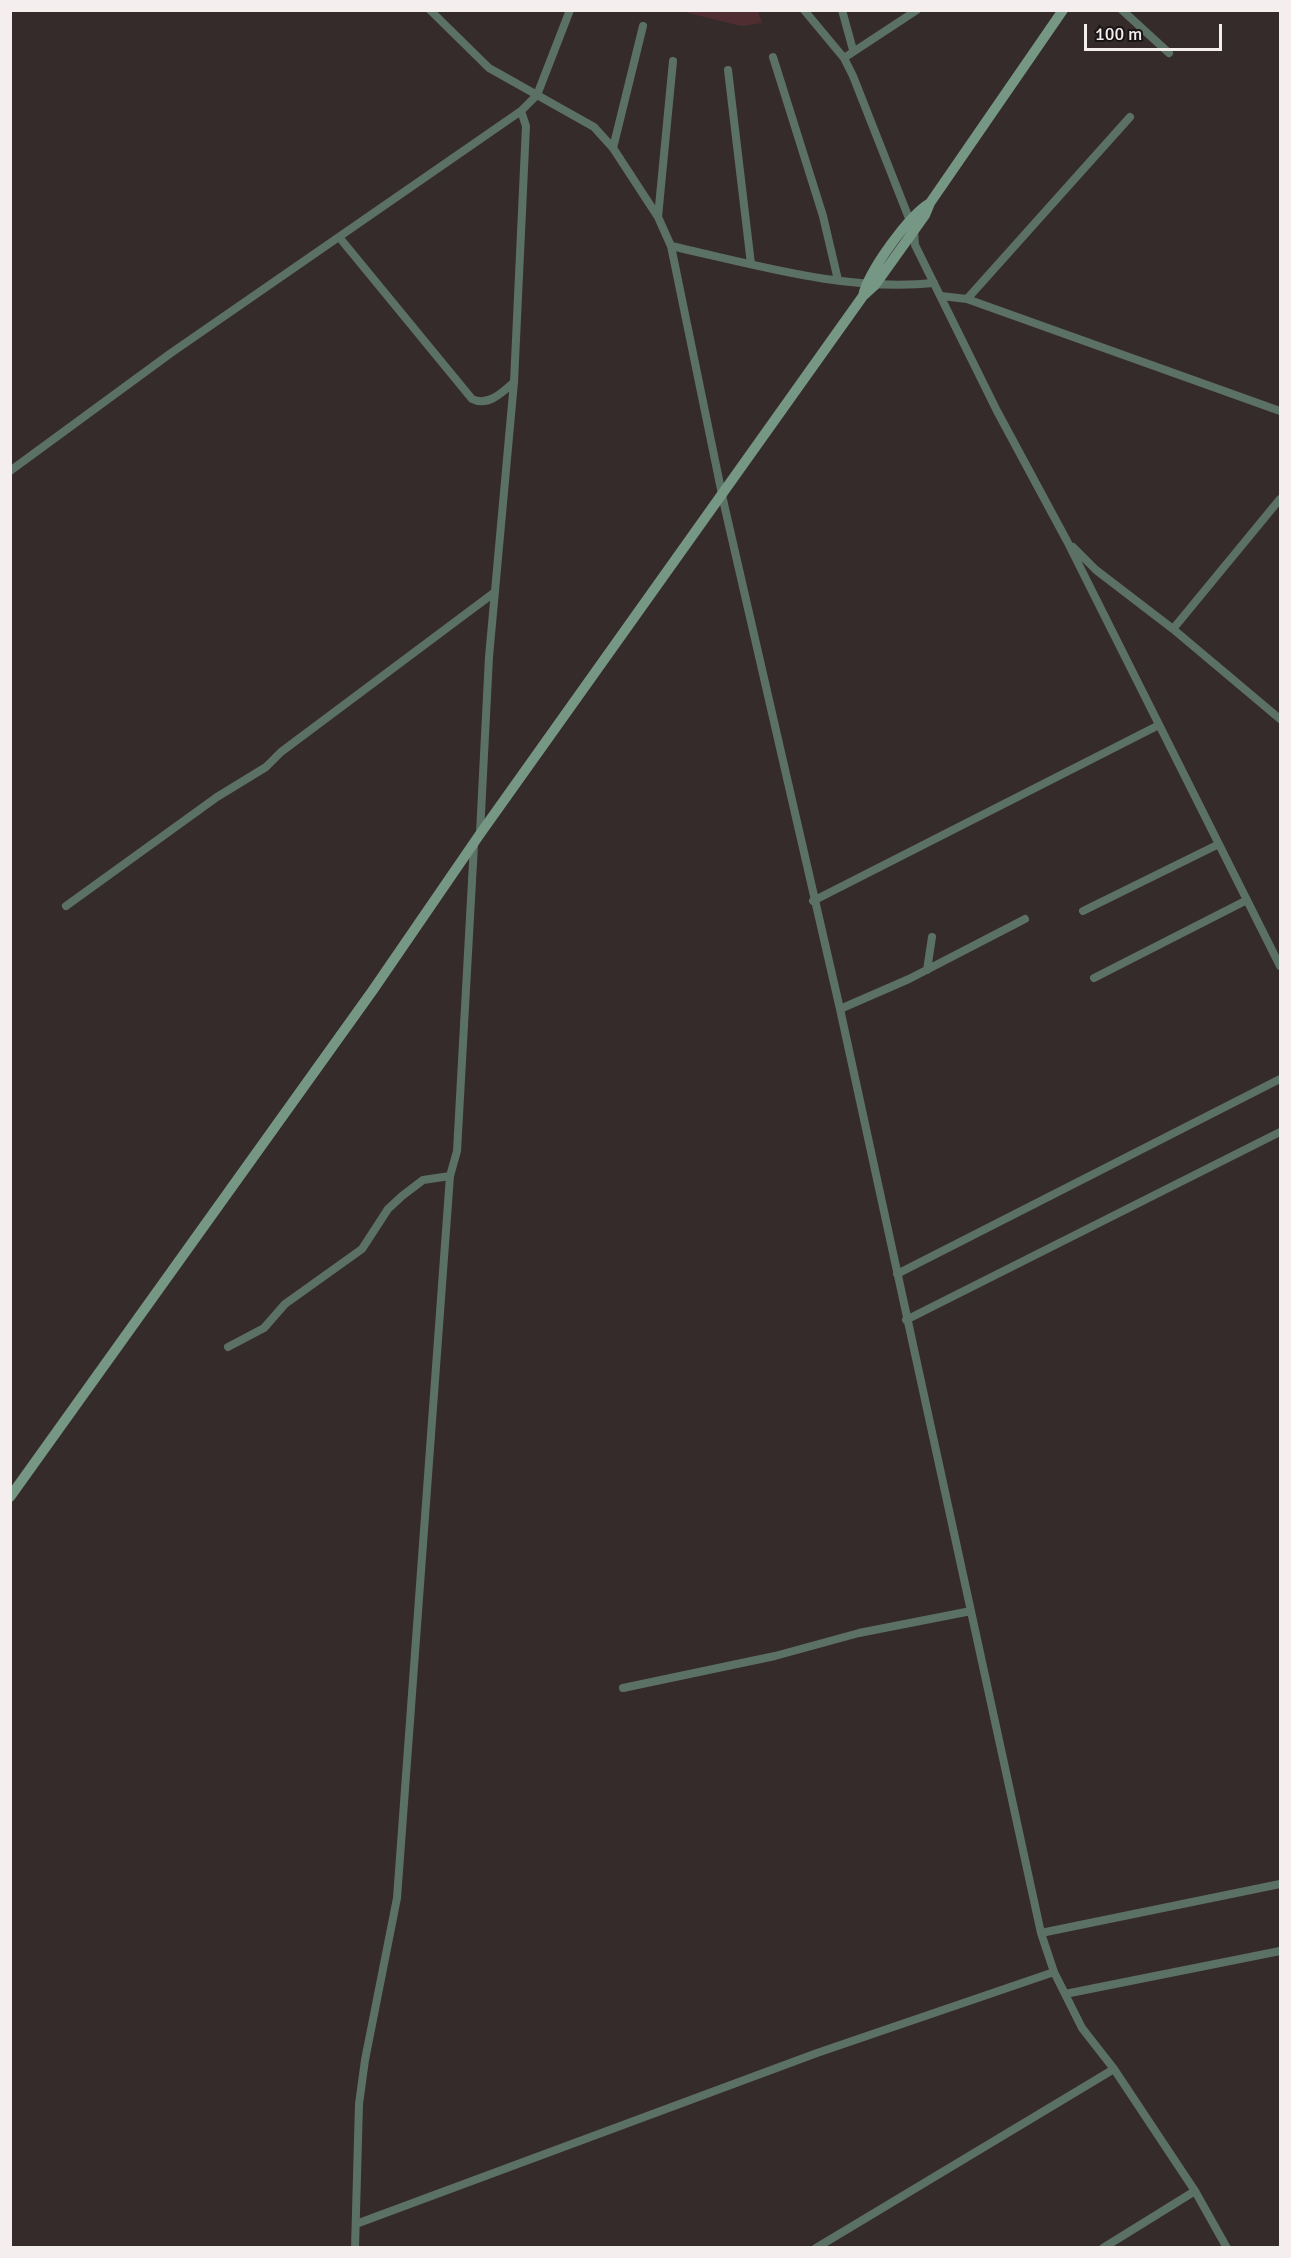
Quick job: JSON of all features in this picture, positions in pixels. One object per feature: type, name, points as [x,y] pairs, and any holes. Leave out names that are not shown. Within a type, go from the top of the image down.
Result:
[{"type":"main road","points":[[10,1497],[373,990],[477,839],[870,284],[906,243],[919,210],[930,203],[1063,10]]},
{"type":"street","points":[[430,10],[489,68],[594,127],[613,148],[658,216],[671,246],[722,494],[813,901],[840,1009],[1041,1933],[1054,1972],[1082,2028],[1114,2069],[1195,2192],[1227,2247]]},
{"type":"street","points":[[10,471],[171,353],[521,111],[537,95],[570,10]]},
{"type":"street","points":[[804,10],[825,39],[844,58],[912,227],[906,243],[941,296],[997,411],[1067,541],[1281,966]]},
{"type":"street","points":[[842,10],[853,50]]},
{"type":"street","points":[[844,58],[917,10]]},
{"type":"street","points":[[1122,10],[1169,53]]},
{"type":"street","points":[[613,148],[643,26]]},
{"type":"street","points":[[773,57],[823,216],[838,280]]},
{"type":"street","points":[[658,216],[672,61]]},
{"type":"street","points":[[728,70],[751,264]]},
{"type":"street","points":[[355,2247],[362,2082],[397,1898],[450,1176],[457,1151],[489,657],[514,382],[526,126],[521,111]]},
{"type":"street","points":[[967,299],[1130,117]]},
{"type":"street","points":[[339,237],[472,399],[478,402],[487,401],[514,382]]},
{"type":"street","points":[[671,246],[838,280],[870,284],[934,283]]},
{"type":"street","points":[[941,296],[967,299],[1281,411]]},
{"type":"street","points":[[1173,629],[1281,499]]},
{"type":"street","points":[[1067,541],[1096,570],[1173,629],[1281,719]]},
{"type":"street","points":[[66,906],[208,803],[266,767],[281,752],[495,592]]},
{"type":"street","points":[[813,901],[1159,725]]},
{"type":"street","points":[[1083,910],[1219,844]]},
{"type":"street","points":[[1094,978],[1247,900]]},
{"type":"street","points":[[840,1009],[927,970],[1025,919]]},
{"type":"street","points":[[927,970],[932,937]]},
{"type":"street","points":[[897,1274],[1281,1079]]},
{"type":"street","points":[[906,1320],[1281,1132]]},
{"type":"street","points":[[228,1347],[264,1328],[285,1304],[362,1249],[388,1209],[402,1196],[423,1180],[450,1176]]},
{"type":"street","points":[[623,1688],[775,1656],[859,1633],[971,1611]]},
{"type":"street","points":[[1041,1933],[1281,1884]]},
{"type":"street","points":[[1065,1994],[1281,1951]]},
{"type":"street","points":[[356,2224],[818,2053],[1054,1972]]},
{"type":"street","points":[[816,2247],[1114,2069]]},
{"type":"street","points":[[1103,2247],[1195,2192]]},
{"type":"shaded area","points":[[680,11],[758,11],[762,23],[741,26]]}]
